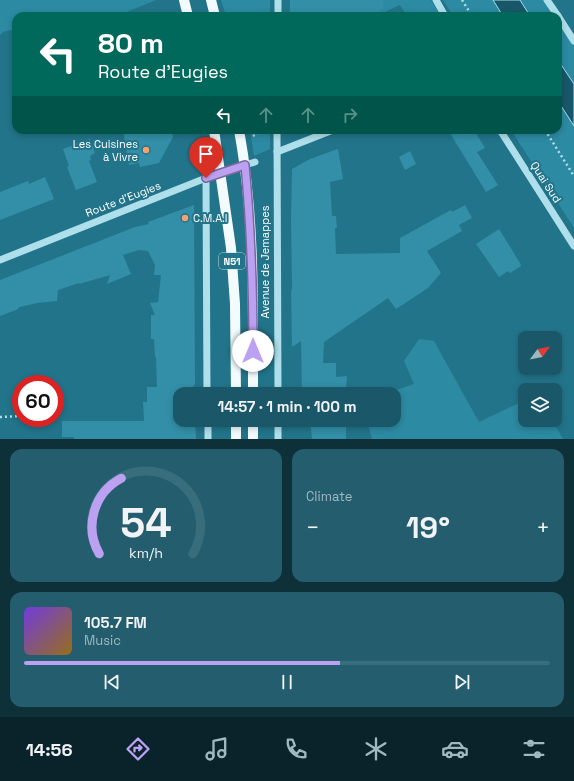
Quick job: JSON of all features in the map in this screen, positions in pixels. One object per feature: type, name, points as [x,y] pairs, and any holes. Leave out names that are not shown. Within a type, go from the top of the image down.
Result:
[{"type":"main road","points":[[184,0],[187,12]]},
{"type":"main road","points":[[211,0],[214,12]]},
{"type":"main road","name":"N51","points":[[215,134],[230,248],[235,304],[236,387]]},
{"type":"main road","name":"Avenue de Jemappes","points":[[240,134],[250,211],[253,387]]},
{"type":"main road","points":[[236,427],[236,439]]},
{"type":"main road","points":[[253,427],[253,439]]},
{"type":"street","points":[[278,0],[278,12]]},
{"type":"street","points":[[436,0],[443,12]]},
{"type":"street","points":[[547,0],[555,12]]},
{"type":"street","points":[[562,22],[574,41]]},
{"type":"street","name":"Avenue de Jemappes","points":[[277,134],[278,387]]},
{"type":"street","points":[[277,152],[323,134]]},
{"type":"street","name":"Quai Sud","points":[[503,134],[574,246]]},
{"type":"street","name":"Route d'Eugies","points":[[0,260],[206,178],[255,162]]},
{"type":"street","points":[[206,178],[207,387]]},
{"type":"street","points":[[208,427],[208,439]]},
{"type":"street","points":[[278,427],[278,439]]},
{"type":"path","points":[[462,0],[470,12]]},
{"type":"path","points":[[251,138],[257,134]]},
{"type":"path","points":[[548,134],[574,176]]},
{"type":"path","points":[[0,417],[12,416]]},
{"type":"shaded area","points":[[0,0],[156,0],[127,12],[12,12],[12,30],[3,32],[0,35]]},
{"type":"shaded area","points":[[221,0],[270,0],[270,12],[225,12]]},
{"type":"shaded area","points":[[374,0],[431,0],[438,12],[404,12],[400,5],[385,12],[380,12]]},
{"type":"shaded area","points":[[443,0],[544,0],[552,12],[450,12]]},
{"type":"shaded area","points":[[493,0],[520,0],[528,12],[500,12]]},
{"type":"shaded area","points":[[562,27],[574,46],[574,228],[514,134],[562,134]]},
{"type":"shaded area","points":[[562,66],[574,84],[574,126],[562,107]]},
{"type":"shaded area","points":[[251,134],[270,134],[270,149],[254,156]]},
{"type":"shaded area","points":[[419,339],[434,341],[479,422],[518,403],[518,427],[556,427],[563,439],[372,439],[369,427],[401,427],[401,388],[414,384],[404,361]]},
{"type":"building","points":[[290,0],[383,0],[384,9],[380,9],[382,12],[290,12]]},
{"type":"building","name":"Les Cuisines à Vivre","points":[[124,134],[173,134],[173,137],[159,163],[140,167],[139,163],[129,165]]},
{"type":"building","points":[[450,134],[476,134],[485,148],[477,152],[498,185],[486,192]]},
{"type":"building","points":[[90,139],[95,153],[90,156],[91,160],[89,161],[97,182],[76,190],[67,167],[69,166],[63,149]]},
{"type":"building","points":[[338,149],[343,179],[330,182],[332,216],[336,216],[337,228],[335,228],[336,254],[400,253],[400,238],[451,210],[452,212],[465,205],[472,218],[459,225],[462,231],[427,251],[441,273],[428,288],[396,309],[388,298],[324,342],[323,363],[336,363],[336,377],[347,376],[346,387],[302,387],[301,341],[292,347],[292,169],[310,159]]},
{"type":"building","points":[[410,151],[416,164],[405,170],[399,157]]},
{"type":"building","points":[[45,177],[54,199],[0,220],[0,192],[28,181],[29,184]]},
{"type":"building","points":[[194,205],[195,384],[193,387],[173,387],[173,427],[195,427],[196,439],[74,439],[74,437],[62,437],[62,427],[64,427],[64,421],[144,421],[143,402],[147,402],[147,387],[157,387],[154,339],[151,339],[151,315],[155,315],[150,303],[158,302],[161,275],[154,275],[155,265],[148,251],[139,250],[123,255],[131,274],[107,284],[110,275],[79,283],[58,290],[57,301],[37,303],[20,307],[0,316],[0,280],[135,227],[149,224],[148,222]]},
{"type":"building","points":[[499,229],[521,266],[510,273],[508,271],[499,277],[476,244]]},
{"type":"building","points":[[311,427],[346,427],[346,439],[312,439]]},
{"type":"place","name":"Les Cuisines à Vivre","points":[[146,150]]},
{"type":"place","name":"C.M.A.I","points":[[185,218]]},
{"type":"route","points":[[206,178],[245,165],[250,211],[253,351]]}]
